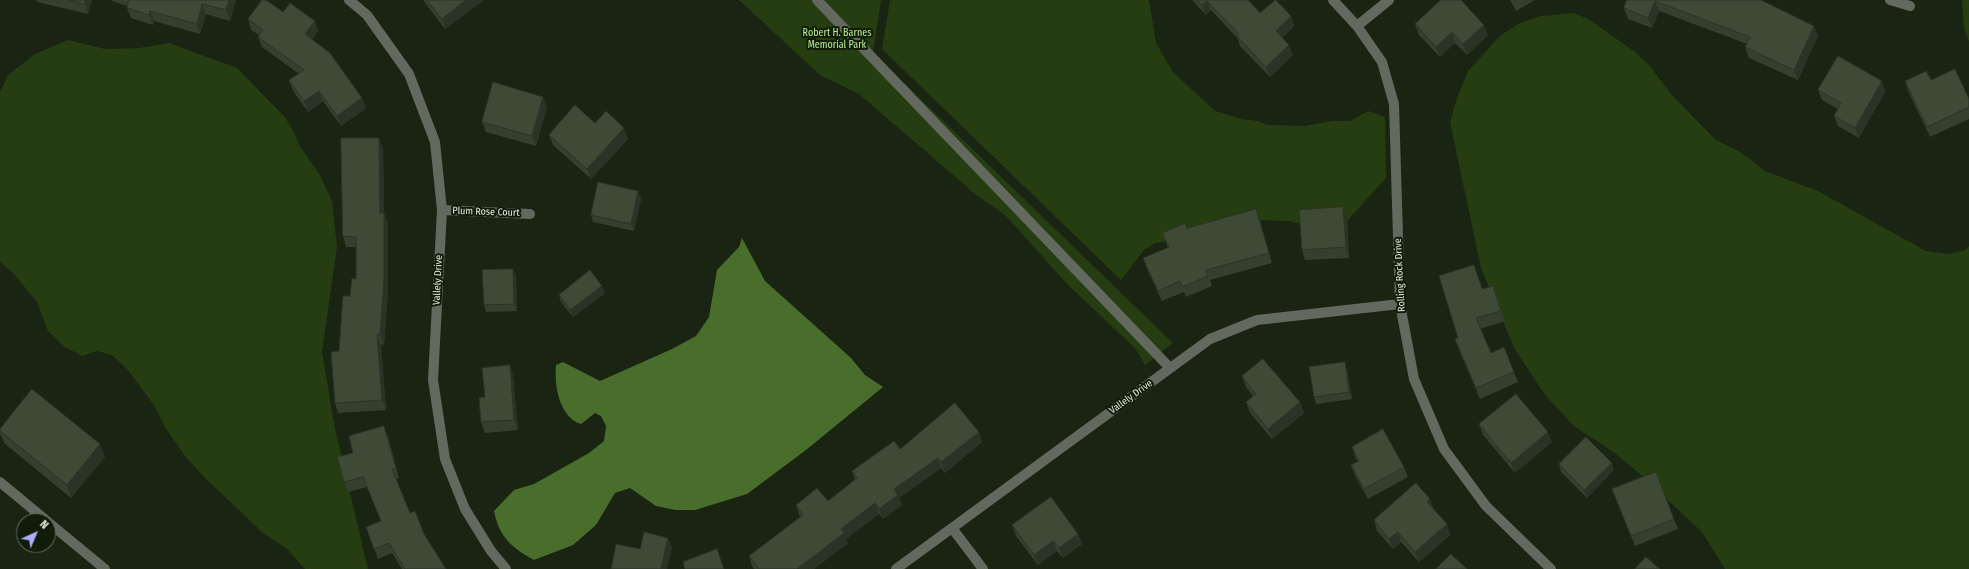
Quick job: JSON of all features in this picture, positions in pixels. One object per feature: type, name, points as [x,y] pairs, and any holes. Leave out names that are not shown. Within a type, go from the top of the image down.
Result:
[{"type":"street","name":"Vallely Drive","points":[[349,0],[366,15],[409,74],[434,142],[442,210],[433,380],[445,459],[465,509],[490,551],[506,569]]},
{"type":"street","points":[[817,0],[876,64],[1170,368]]},
{"type":"street","name":"Rolling Rock Drive","points":[[1333,0],[1357,26],[1382,62],[1394,104],[1400,304],[1414,379],[1444,449],[1486,506],[1551,569]]},
{"type":"street","points":[[1357,26],[1389,0]]},
{"type":"street","points":[[1890,0],[1910,6]]},
{"type":"street","name":"Plum Rose Court","points":[[442,210],[530,214]]},
{"type":"street","name":"Vallely Drive","points":[[896,569],[1210,339],[1257,320],[1400,304]]},
{"type":"street","points":[[0,482],[38,513]]},
{"type":"street","points":[[56,528],[105,569]]},
{"type":"street","points":[[952,528],[983,569]]},
{"type":"green space","name":"Robert H. Barnes Memorial Park","points":[[739,0],[881,0],[873,53],[1173,343],[1145,365],[1135,348],[1068,285],[1006,216],[975,194],[859,94],[820,75]]},
{"type":"green space","points":[[890,0],[1149,0],[1156,43],[1173,72],[1215,111],[1242,119],[1258,121],[1267,125],[1305,126],[1332,121],[1350,121],[1368,111],[1385,117],[1386,178],[1346,222],[1304,225],[1290,221],[1252,220],[1194,238],[1155,243],[1144,250],[1121,280],[882,49]]},
{"type":"green space","points":[[1962,0],[1969,0],[1969,42],[1964,28]]},
{"type":"green space","points":[[1574,13],[1588,19],[1634,51],[1650,66],[1670,93],[1716,140],[1739,151],[1765,171],[1818,191],[1926,251],[1950,254],[1965,250],[1969,246],[1969,569],[1725,569],[1702,532],[1640,474],[1612,451],[1575,427],[1545,395],[1514,348],[1481,268],[1450,122],[1457,98],[1468,71],[1501,35],[1520,23],[1541,16]]},
{"type":"green space","points":[[68,40],[105,49],[139,48],[169,43],[237,68],[285,117],[295,134],[299,145],[320,175],[332,201],[337,247],[322,352],[335,429],[368,569],[305,569],[287,549],[263,533],[204,477],[185,456],[165,427],[154,405],[127,369],[112,355],[97,351],[82,356],[65,347],[48,331],[37,302],[13,273],[0,262],[0,92],[8,75],[35,54]]},
{"type":"shaded area","points":[[742,238],[765,281],[851,358],[865,375],[883,387],[806,450],[747,494],[695,510],[675,510],[656,506],[630,488],[615,493],[596,525],[573,545],[534,560],[519,551],[503,535],[496,520],[494,511],[514,490],[534,484],[589,453],[604,441],[606,426],[601,416],[595,413],[581,424],[568,415],[563,408],[557,391],[556,365],[563,362],[600,381],[672,349],[696,336],[709,317],[717,270],[739,247]]},
{"type":"building","points":[[69,0],[85,0],[85,4]]},
{"type":"building","points":[[129,0],[229,0],[226,10],[202,4],[197,24],[150,11],[149,15],[127,8]]},
{"type":"building","points":[[262,0],[266,0],[283,12],[290,3],[315,21],[305,34],[330,53],[362,98],[337,116],[319,91],[304,101],[289,80],[304,70],[258,37],[263,30],[248,19]]},
{"type":"building","points":[[427,0],[466,0],[442,19]]},
{"type":"building","points":[[1197,0],[1248,0],[1260,13],[1276,0],[1291,16],[1276,31],[1289,45],[1266,67],[1237,36],[1239,34],[1207,1],[1202,5]]},
{"type":"building","points":[[1441,0],[1461,0],[1484,25],[1463,44],[1452,32],[1436,47],[1415,24]]},
{"type":"building","points":[[1627,0],[1761,0],[1814,26],[1794,70],[1745,47],[1750,37],[1655,1],[1648,18],[1624,8]]},
{"type":"building","points":[[1838,56],[1882,81],[1855,128],[1834,116],[1841,103],[1818,90]]},
{"type":"building","points":[[1955,69],[1969,99],[1969,107],[1927,127],[1905,81],[1926,71],[1931,80]]},
{"type":"building","points":[[493,82],[543,97],[532,136],[482,122]]},
{"type":"building","points":[[575,105],[595,123],[606,111],[624,128],[587,169],[549,135]]},
{"type":"building","points":[[341,138],[379,138],[380,213],[384,213],[384,281],[380,334],[377,334],[382,400],[335,403],[331,352],[339,351],[343,296],[350,296],[352,278],[356,279],[356,237],[343,236]]},
{"type":"building","points":[[598,182],[638,191],[631,224],[591,215]]},
{"type":"building","points":[[1343,207],[1346,247],[1302,250],[1299,210]]},
{"type":"building","points":[[1256,209],[1269,253],[1206,270],[1208,276],[1182,287],[1180,281],[1158,291],[1143,258],[1169,247],[1162,233],[1185,223],[1187,228]]},
{"type":"building","points":[[1474,265],[1482,289],[1493,286],[1501,311],[1476,318],[1491,353],[1504,347],[1514,372],[1476,388],[1455,339],[1458,338],[1439,276]]},
{"type":"building","points":[[513,269],[514,304],[484,305],[482,270]]},
{"type":"building","points":[[590,270],[602,286],[570,310],[559,295]]},
{"type":"building","points":[[1263,359],[1300,402],[1268,429],[1246,402],[1256,394],[1242,376]]},
{"type":"building","points":[[1345,362],[1349,392],[1314,397],[1309,367]]},
{"type":"building","points":[[510,365],[514,420],[481,422],[479,398],[485,397],[482,368]]},
{"type":"building","points":[[32,389],[100,444],[67,485],[0,431],[0,429]]},
{"type":"building","points":[[1516,394],[1548,432],[1511,463],[1479,424]]},
{"type":"building","points":[[955,403],[979,432],[941,462],[938,458],[894,489],[898,495],[879,509],[875,503],[841,529],[844,533],[797,569],[759,569],[749,556],[803,515],[796,505],[817,488],[828,501],[857,478],[852,471],[894,441],[900,449]]},
{"type":"building","points":[[384,426],[396,468],[392,469],[410,513],[415,511],[424,534],[446,569],[405,569],[389,543],[374,549],[366,527],[381,521],[363,477],[344,482],[337,457],[353,453],[349,436]]},
{"type":"building","points":[[1383,429],[1404,467],[1364,489],[1351,465],[1359,461],[1352,447]]},
{"type":"building","points":[[1586,437],[1612,463],[1584,490],[1559,464]]},
{"type":"building","points":[[1656,472],[1674,519],[1631,536],[1612,489]]},
{"type":"building","points":[[1416,483],[1430,499],[1427,502],[1447,524],[1415,552],[1398,532],[1389,539],[1374,520]]},
{"type":"building","points":[[1051,497],[1078,534],[1059,548],[1053,541],[1034,555],[1012,525]]},
{"type":"building","points":[[644,532],[668,538],[661,569],[611,569],[616,544],[640,549]]},
{"type":"building","points":[[717,549],[724,569],[685,569],[683,562]]},
{"type":"building","points":[[1451,554],[1467,569],[1436,569]]},
{"type":"building","points":[[1646,557],[1660,569],[1635,569]]}]
